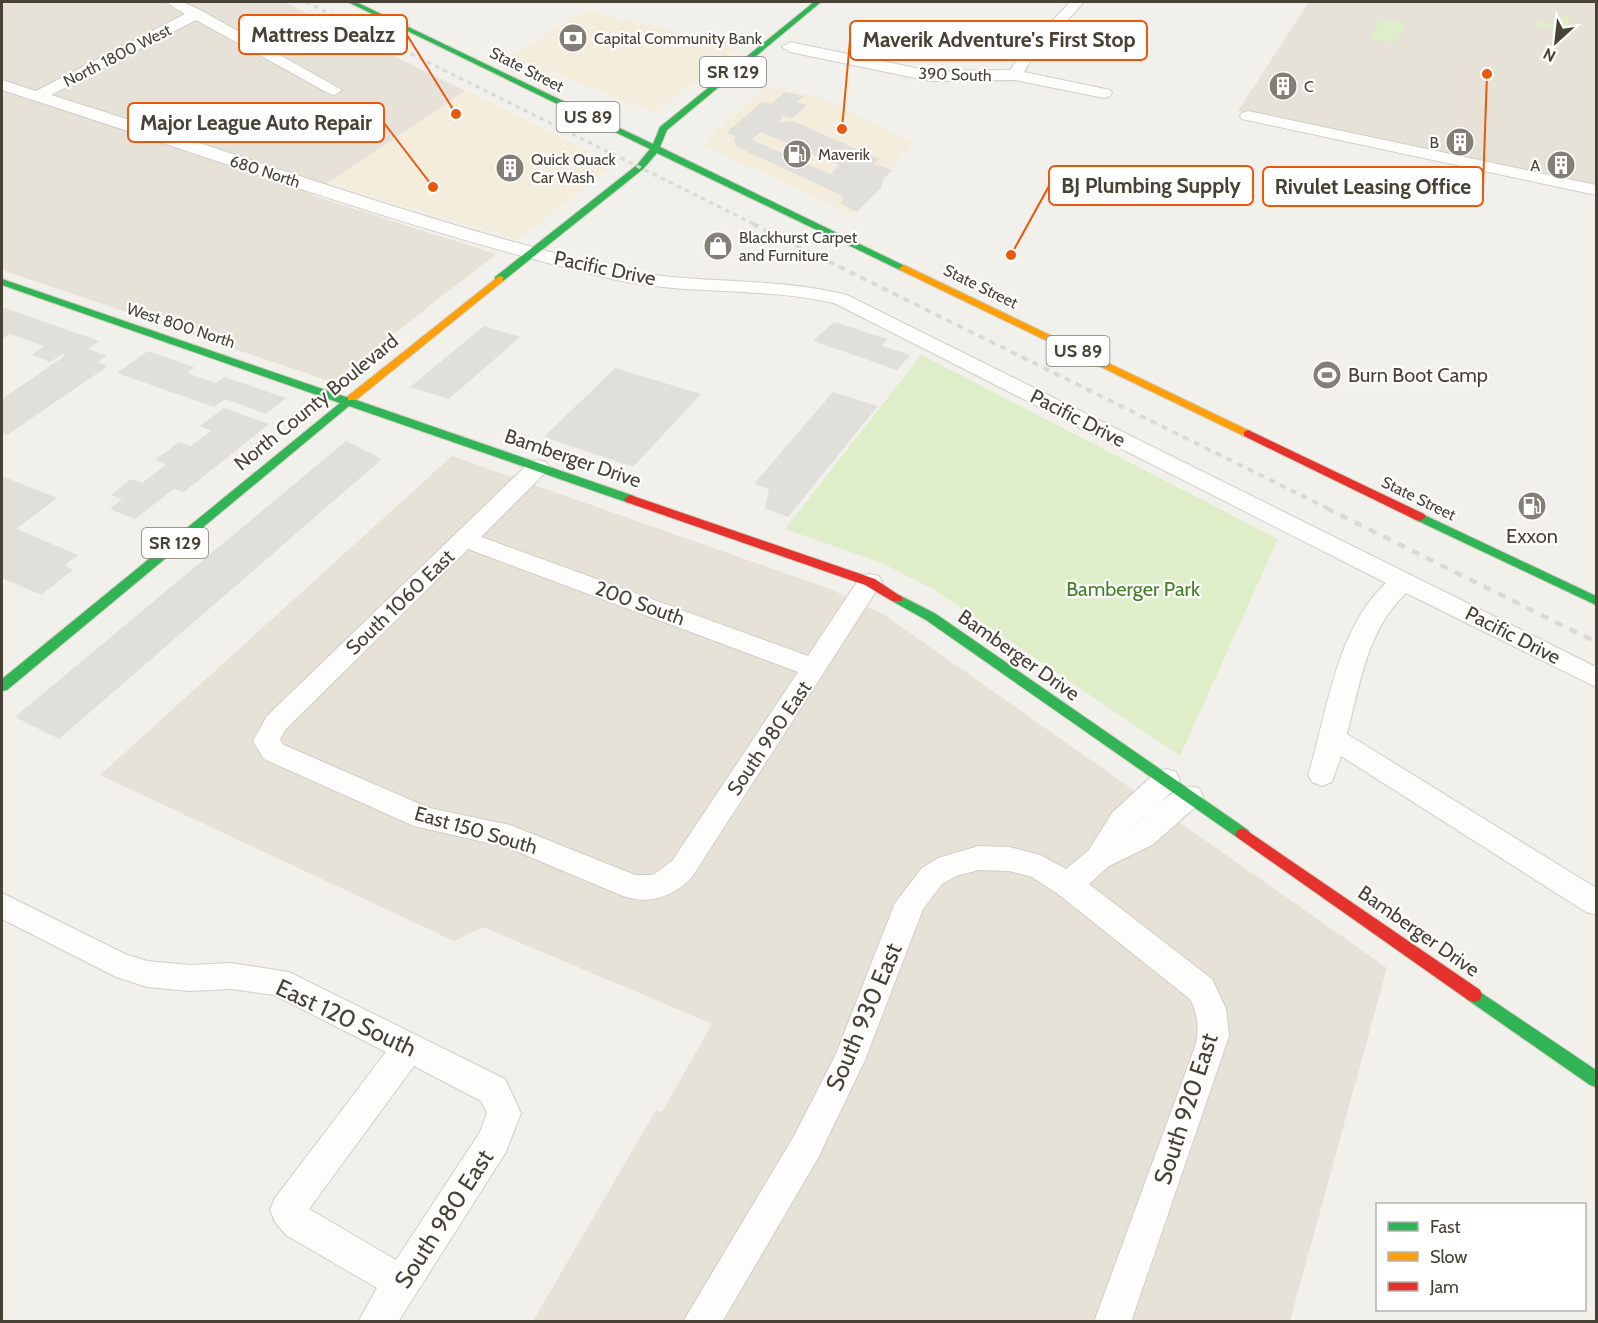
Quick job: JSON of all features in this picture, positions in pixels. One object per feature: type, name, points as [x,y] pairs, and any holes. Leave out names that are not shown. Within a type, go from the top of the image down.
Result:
[{"type":"main road","name":"State Street","points":[[351,2],[1596,601]]},
{"type":"main road","name":"North County Boulevard","points":[[2,686],[349,401],[640,167],[656,149],[663,129],[818,2]]},
{"type":"main road","name":"SR 129","points":[[786,50],[808,32]]},
{"type":"main road","name":"North County Boulevard","points":[[656,149],[673,142]]},
{"type":"main road","name":"West 800 North","points":[[2,282],[349,401]]},
{"type":"main road","name":"Bamberger Drive","points":[[349,401],[870,582],[931,617],[1596,1079]]},
{"type":"street","points":[[173,2],[334,90]]},
{"type":"street","points":[[1015,75],[1025,58],[1077,2]]},
{"type":"street","name":"North 1800 West","points":[[38,96],[197,14]]},
{"type":"street","name":"390 South","points":[[786,50],[930,76],[1015,75],[1104,93]]},
{"type":"street","name":"680 North","points":[[2,85],[215,155],[531,253]]},
{"type":"street","points":[[1248,116],[1596,190]]},
{"type":"street","name":"Pacific Drive","points":[[531,253],[647,279],[785,286],[840,299],[1596,678]]},
{"type":"street","name":"South 1060 East","points":[[266,741],[276,723],[538,467]]},
{"type":"street","name":"200 South","points":[[464,538],[815,668]]},
{"type":"street","points":[[1322,775],[1354,663],[1370,619],[1378,606],[1404,580]]},
{"type":"street","name":"South 980 East","points":[[660,887],[682,869],[870,582]]},
{"type":"street","points":[[1333,738],[1596,903]]},
{"type":"street","name":"East 150 South","points":[[266,741],[274,752],[424,818],[510,836],[633,887],[649,890],[660,887]]},
{"type":"street","points":[[1068,885],[1099,858],[1142,837],[1178,788]]},
{"type":"street","name":"South 930 East","points":[[701,1322],[807,1147],[849,1060],[885,974],[910,903],[921,887],[948,866],[979,858],[1009,859],[1040,867],[1068,885]]},
{"type":"street","name":"South 920 East","points":[[1068,885],[1201,989],[1213,1008],[1215,1026],[1212,1044],[1112,1322]]},
{"type":"street","name":"East 120 South","points":[[2,905],[116,963],[147,974],[190,978],[231,976],[278,982],[493,1090],[504,1113]]},
{"type":"street","points":[[402,1283],[298,1223],[287,1210],[409,1047]]},
{"type":"street","name":"South 980 East","points":[[376,1322],[494,1141],[504,1113]]},
{"type":"shaded area","points":[[2,2],[284,2],[465,91],[311,195],[496,254],[332,382],[2,270]]},
{"type":"shaded area","points":[[1309,2],[1596,2],[1596,186],[1238,111]]},
{"type":"shaded area","points":[[586,10],[739,47],[655,113],[510,56]]},
{"type":"shaded area","points":[[767,86],[825,99],[914,142],[851,213],[701,145]]},
{"type":"shaded area","points":[[465,91],[615,164],[518,240],[328,183]]},
{"type":"shaded area","points":[[785,92],[804,96],[797,102],[807,105],[793,118],[783,116],[778,123],[793,121],[879,159],[873,164],[892,170],[883,180],[881,188],[857,212],[840,203],[844,200],[841,195],[737,147],[734,139],[736,136],[726,133],[762,102],[771,104]],"holes":[[[761,132],[839,165],[830,174],[752,140]]]},
{"type":"shaded area","points":[[2,307],[99,341],[88,349],[107,356],[98,362],[108,366],[7,435],[2,433],[2,399],[66,355],[63,354],[50,362],[32,355],[44,346],[10,334],[2,340]]},
{"type":"shaded area","points":[[834,322],[887,339],[882,346],[910,355],[897,370],[813,341]]},
{"type":"shaded area","points":[[484,326],[520,337],[449,399],[410,387]]},
{"type":"shaded area","points":[[148,351],[194,367],[187,373],[216,383],[224,377],[286,398],[266,414],[225,399],[214,407],[117,373]]},
{"type":"shaded area","points":[[615,368],[701,394],[633,467],[544,437]]},
{"type":"shaded area","points":[[833,392],[878,406],[788,517],[765,508],[769,489],[754,484]]},
{"type":"shaded area","points":[[224,408],[269,424],[184,492],[174,489],[135,519],[110,509],[122,499],[111,495],[131,479],[142,483],[166,465],[155,460],[179,442],[191,446],[211,431],[200,426]]},
{"type":"shaded area","points":[[346,441],[382,459],[59,739],[15,717]]},
{"type":"shaded area","points":[[452,456],[830,589],[883,614],[1387,968],[1290,1321],[533,1321],[656,1110],[662,1112],[712,1024],[483,927],[454,941],[100,775]]},
{"type":"shaded area","points":[[2,476],[57,498],[16,529],[78,555],[65,565],[73,570],[41,595],[2,578]]},
{"type":"green space","points":[[1555,16],[1571,19],[1567,32],[1533,26],[1535,21],[1553,24]]},
{"type":"green space","points":[[1381,19],[1405,23],[1395,43],[1371,39]]},
{"type":"green space","name":"Bamberger Park","points":[[921,355],[1278,539],[1180,756],[933,589],[882,563],[785,529]]},
{"type":"railway","points":[[306,2],[756,225]]},
{"type":"railway","points":[[753,224],[1329,509]]},
{"type":"railway","points":[[1326,508],[1596,642]]},
{"type":"traffic: fast","points":[[351,2],[904,268]]},
{"type":"traffic: fast","points":[[499,279],[640,167],[655,149],[663,129],[818,2]]},
{"type":"traffic: fast","points":[[2,282],[630,499]]},
{"type":"traffic: fast","points":[[2,686],[352,398]]},
{"type":"traffic: fast","points":[[1420,517],[1596,601]]},
{"type":"traffic: fast","points":[[897,598],[931,617],[1243,834]]},
{"type":"traffic: fast","points":[[1474,995],[1596,1079]]},
{"type":"traffic: slow","points":[[904,268],[1248,434]]},
{"type":"traffic: slow","points":[[352,398],[499,279]]},
{"type":"traffic: jam","points":[[1248,434],[1420,517]]},
{"type":"traffic: jam","points":[[630,499],[870,582],[897,598]]},
{"type":"traffic: jam","points":[[1243,834],[1474,995]]},
{"type":"place","name":"Capital Community Bank","points":[[573,38]]},
{"type":"place","name":"Rivulet Leasing Office","points":[[1487,74]]},
{"type":"place","name":"C","points":[[1283,86]]},
{"type":"place","name":"Mattress Dealzz","points":[[456,114]]},
{"type":"place","name":"Maverik Adventure's First Stop","points":[[842,129]]},
{"type":"place","name":"B","points":[[1460,142]]},
{"type":"place","name":"Maverik","points":[[797,154]]},
{"type":"place","name":"A","points":[[1561,165]]},
{"type":"place","name":"Quick Quack Car Wash","points":[[510,168]]},
{"type":"place","name":"Major League Auto Repair","points":[[433,187]]},
{"type":"place","name":"Blackhurst Carpet and Furniture","points":[[718,246]]},
{"type":"place","name":"BJ Plumbing Supply","points":[[1011,255]]},
{"type":"place","name":"Burn Boot Camp","points":[[1327,375]]},
{"type":"place","name":"Exxon","points":[[1532,506]]}]
